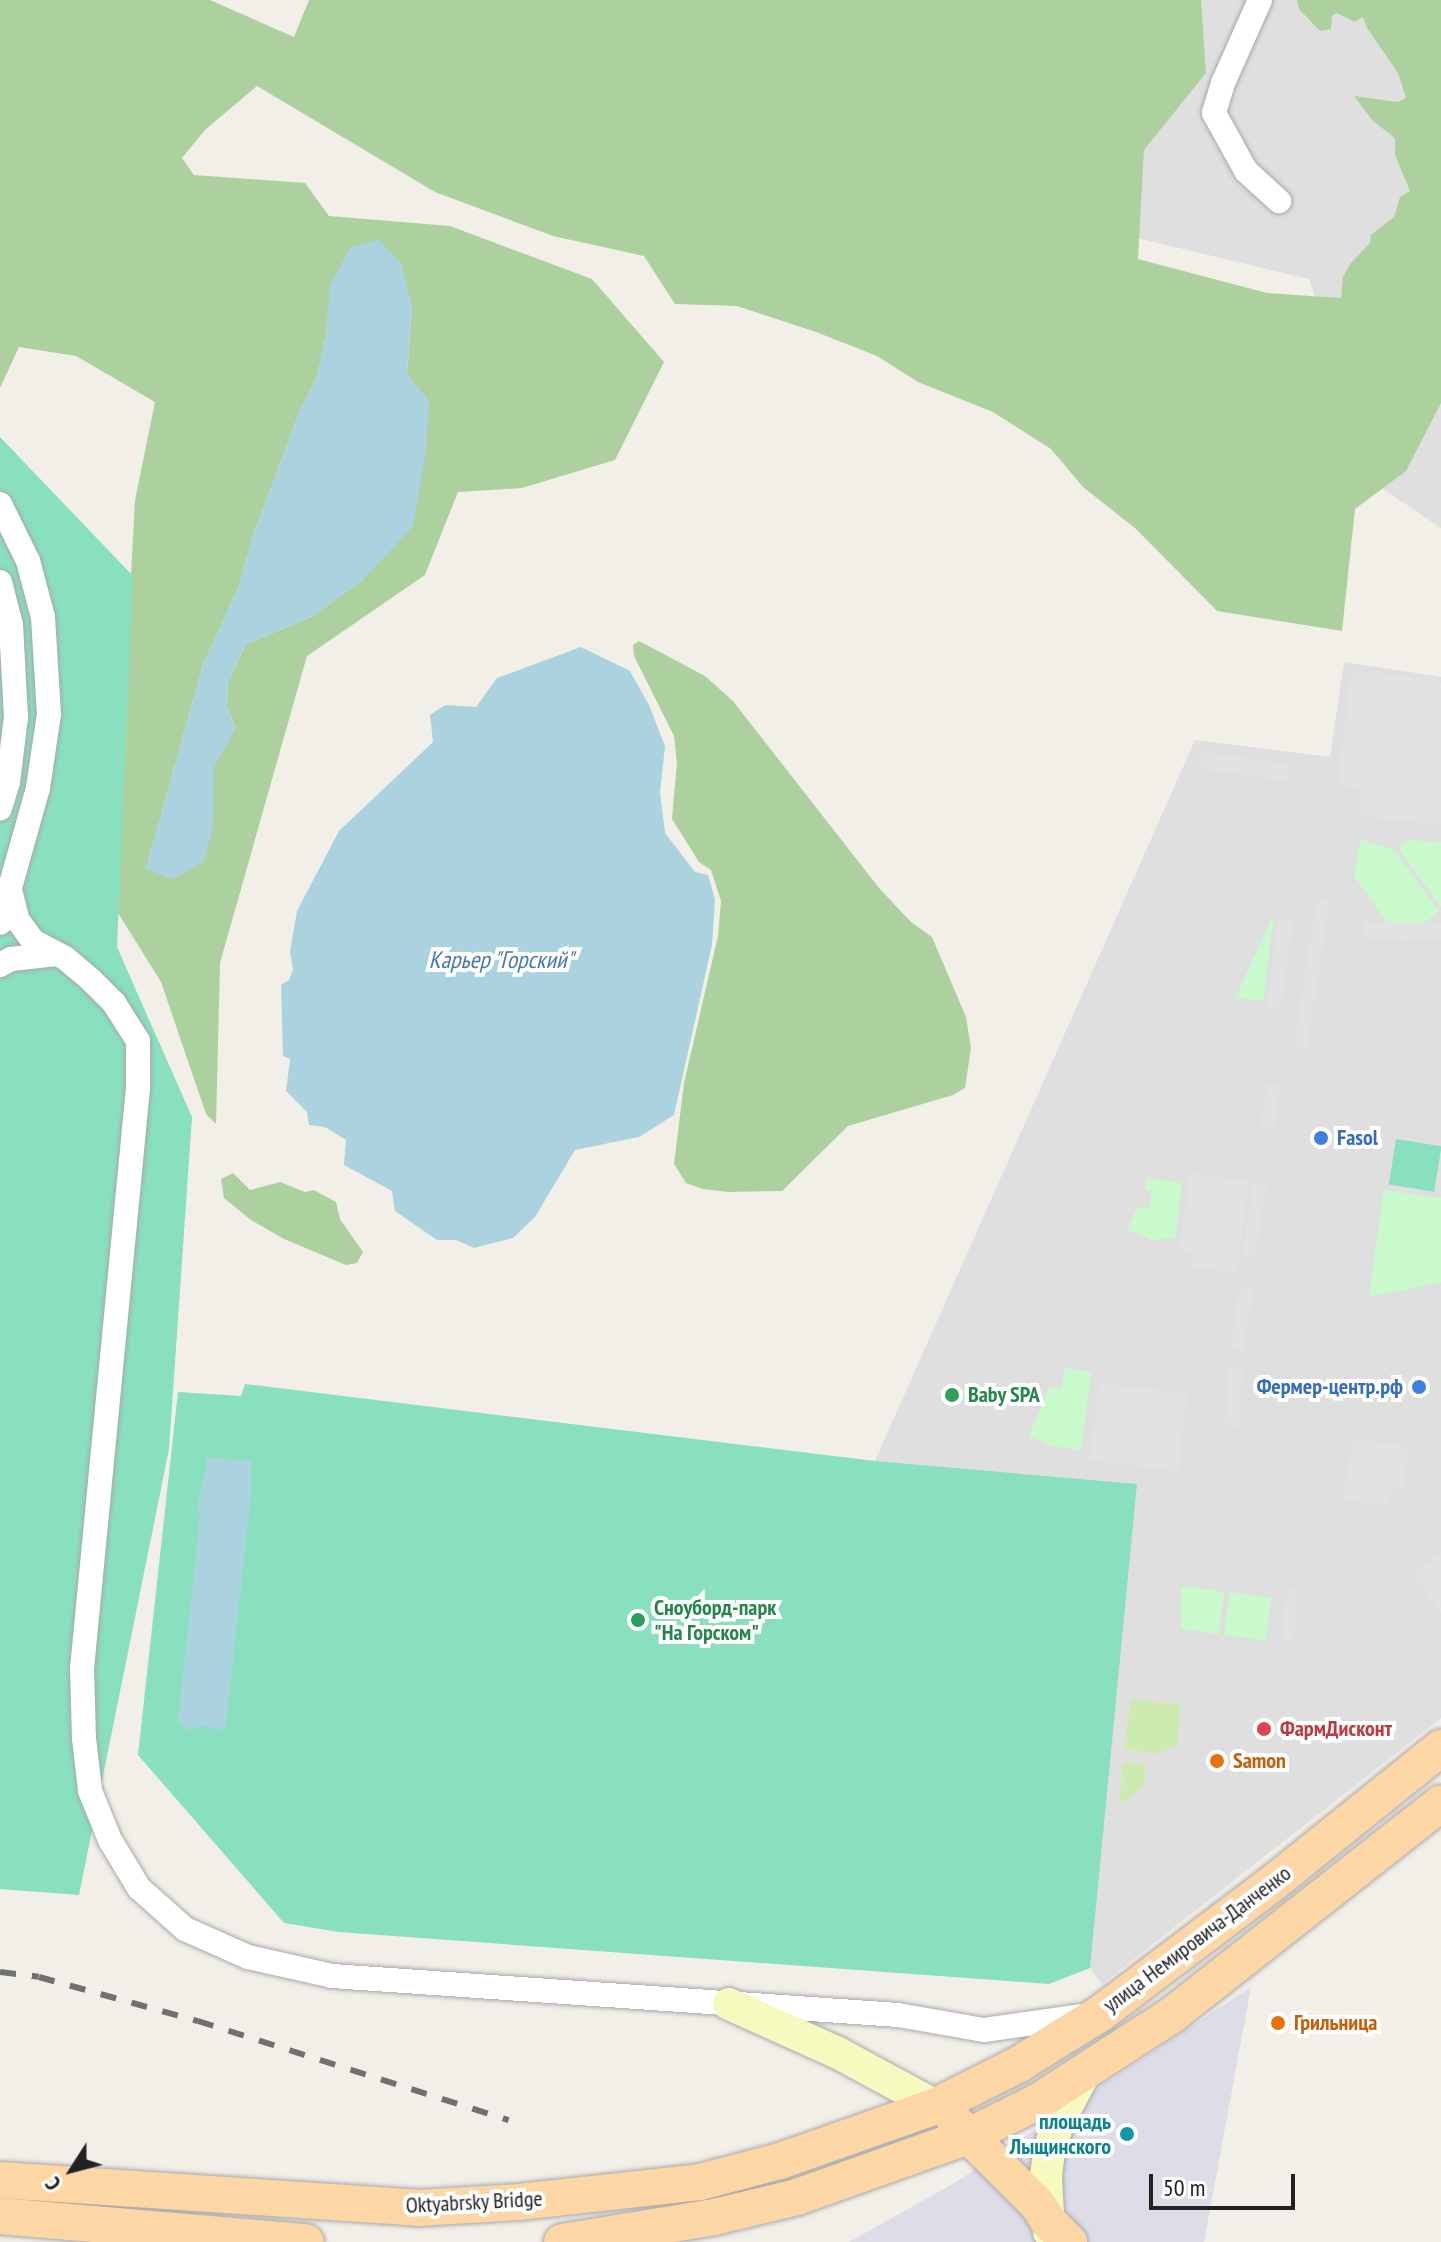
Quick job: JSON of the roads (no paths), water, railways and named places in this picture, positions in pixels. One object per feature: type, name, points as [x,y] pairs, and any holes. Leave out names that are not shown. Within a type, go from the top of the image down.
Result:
[{"type":"main road","name":"улица Немировича-Данченко","points":[[936,2106],[1019,2064],[1101,2013],[1273,1883],[1441,1748]]},
{"type":"main road","name":"улица Немировича-Данченко","points":[[971,2135],[1083,2076],[1172,2015],[1441,1803]]},
{"type":"main road","points":[[729,2004],[838,2053],[936,2106],[971,2135],[1038,2205],[1056,2235]]},
{"type":"main road","points":[[1056,2235],[1049,2150],[1059,2121],[1083,2076]]},
{"type":"main road","name":"Oktyabrsky Bridge","points":[[0,2180],[418,2208],[519,2202],[700,2182],[780,2161],[936,2106]]},
{"type":"main road","points":[[562,2242],[714,2217],[797,2197],[971,2135]]},
{"type":"main road","points":[[0,2216],[306,2242]]},
{"type":"street","points":[[1260,0],[1223,83],[1214,113],[1246,171],[1279,201]]},
{"type":"street","points":[[0,504],[28,561],[43,617],[49,714],[38,788],[0,923]]},
{"type":"street","points":[[0,582],[11,625],[16,717],[8,782],[0,809]]},
{"type":"street","points":[[8,782],[38,788]]},
{"type":"street","points":[[9,886],[17,919],[33,941],[57,954],[91,980],[114,1003],[138,1041],[137,1102],[82,1668],[84,1738],[90,1791],[110,1840],[139,1888],[185,1929],[198,1935],[248,1957],[332,1976],[898,2015],[984,2030],[1101,2013]]},
{"type":"street","points":[[0,965],[11,959],[57,954]]},
{"type":"water","points":[[378,240],[401,263],[412,306],[407,374],[429,402],[425,457],[413,526],[364,579],[311,617],[246,644],[228,682],[227,707],[236,728],[214,767],[213,826],[204,862],[173,879],[146,869],[203,665],[239,586],[253,536],[299,413],[317,376],[325,340],[330,286],[350,248]]},
{"type":"water","name":"Карьер \"Горский\"","points":[[581,647],[630,671],[649,705],[665,746],[660,792],[665,833],[695,872],[708,875],[715,899],[712,945],[674,1115],[639,1137],[575,1150],[535,1217],[513,1238],[474,1248],[456,1240],[437,1240],[395,1211],[392,1191],[344,1165],[346,1140],[325,1127],[309,1125],[307,1112],[286,1091],[290,1059],[283,1056],[281,985],[289,980],[293,970],[290,951],[297,911],[339,831],[433,742],[430,715],[445,705],[476,707],[497,678]]},
{"type":"water","points":[[205,1457],[251,1461],[251,1496],[226,1725],[220,1731],[204,1726],[187,1731],[178,1720],[200,1516],[197,1507],[207,1466]]},
{"type":"railway","points":[[0,1972],[39,1977],[198,2021],[509,2120]]},
{"type":"place","name":"Fasol","points":[[1321,1138]]},
{"type":"place","name":"Фермер-центр.рф","points":[[1419,1387]]},
{"type":"place","name":"Baby SPA","points":[[952,1395]]},
{"type":"place","name":"Сноуборд-парк \"На Горском\"","points":[[638,1620]]},
{"type":"place","name":"ФармДисконт","points":[[1264,1729]]},
{"type":"place","name":"Samon","points":[[1217,1761]]},
{"type":"place","name":"Грильница","points":[[1278,2023]]},
{"type":"place","name":"площадь Лыщинского","points":[[1127,2134]]}]
